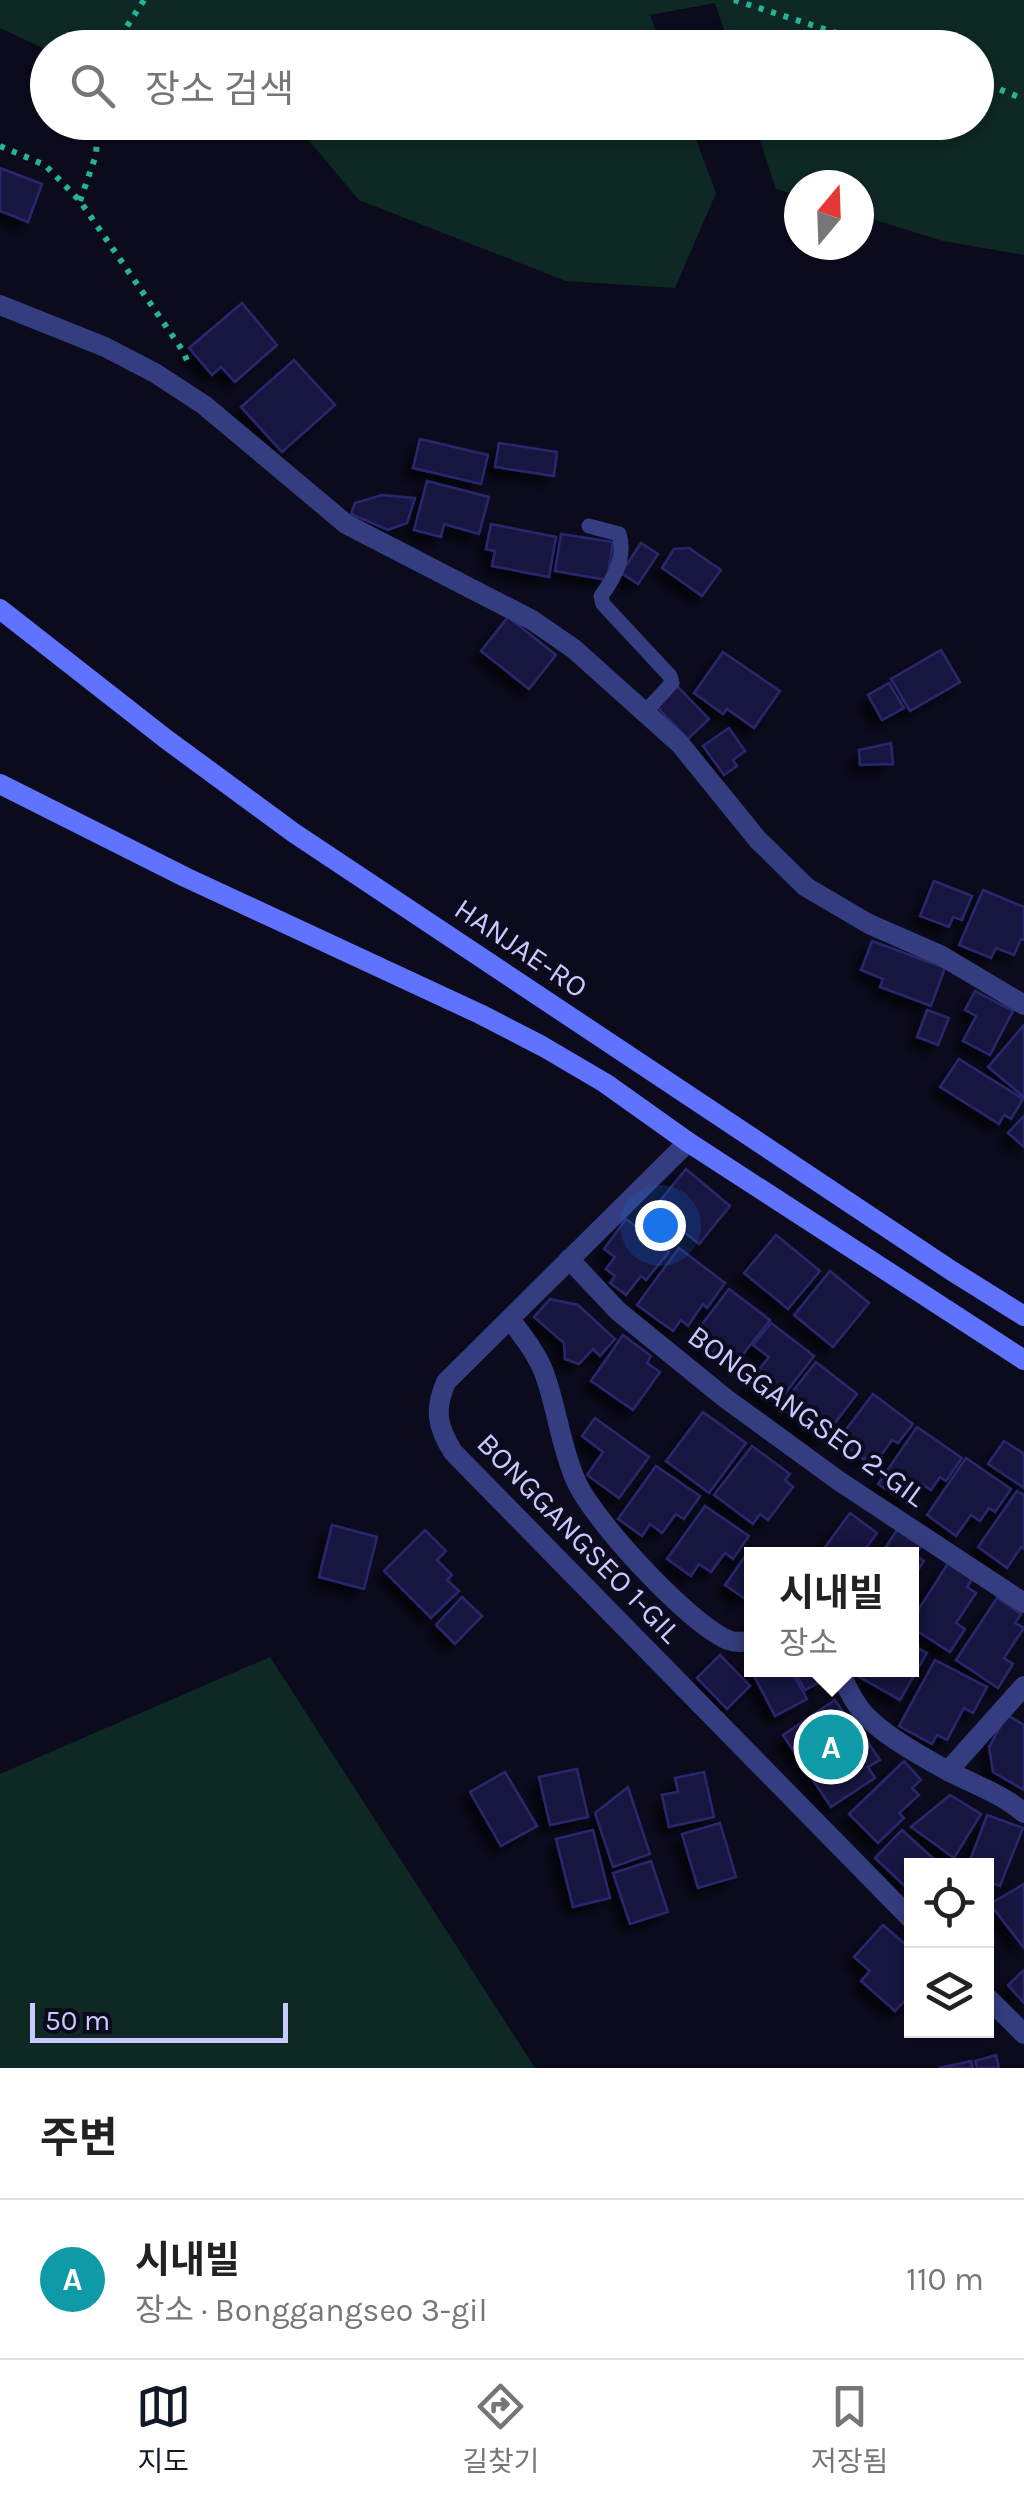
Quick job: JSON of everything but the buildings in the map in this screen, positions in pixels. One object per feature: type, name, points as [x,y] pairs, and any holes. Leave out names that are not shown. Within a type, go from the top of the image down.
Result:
[{"type":"street","points":[[0,304],[106,347],[154,373],[204,405],[346,524],[532,620],[574,649],[680,744],[779,864],[806,887],[868,924],[942,956],[1024,1005]]},
{"type":"street","name":"HANJAE-RO","points":[[0,609],[294,833],[1024,1316]]},
{"type":"street","points":[[0,784],[185,878],[542,1046],[605,1083],[688,1142],[1024,1360]]},
{"type":"street","name":"BONGGANGSEO 1-GIL","points":[[688,1142],[446,1382],[438,1412],[441,1433],[452,1452],[904,1912]]},
{"type":"street","name":"BONGGANGSEO 2-GIL","points":[[570,1260],[618,1311],[725,1398],[839,1481],[1024,1602]]},
{"type":"street","points":[[510,1319],[542,1370],[575,1479],[595,1513],[697,1619],[731,1641],[744,1641]]},
{"type":"street","points":[[842,1677],[867,1718],[948,1771],[1024,1813]]},
{"type":"street","points":[[948,1771],[1024,1686]]},
{"type":"street","points":[[994,2004],[1024,2034]]},
{"type":"lane","points":[[589,526],[619,534],[622,542],[616,575],[601,596],[603,604],[670,676],[672,684],[644,713]]},
{"type":"path","points":[[125,30],[144,0]]},
{"type":"path","points":[[734,0],[826,30]]},
{"type":"path","points":[[994,87],[1024,99]]},
{"type":"path","points":[[80,201],[96,155],[97,140]]},
{"type":"path","points":[[0,146],[45,165],[80,201],[183,351],[204,405]]},
{"type":"green space","points":[[0,0],[1024,0],[1024,255],[943,241],[874,220],[874,170],[784,170],[784,191],[776,189],[760,140],[994,140],[994,30],[724,30],[715,3],[650,15],[656,30],[30,30],[30,42],[0,28]]},
{"type":"green space","points":[[308,140],[696,140],[716,193],[675,288],[566,281],[359,200]]},
{"type":"green space","points":[[270,1657],[535,2068],[0,2068],[0,1774]]},
{"type":"place","name":"시내빌","points":[[831,1747]]}]
